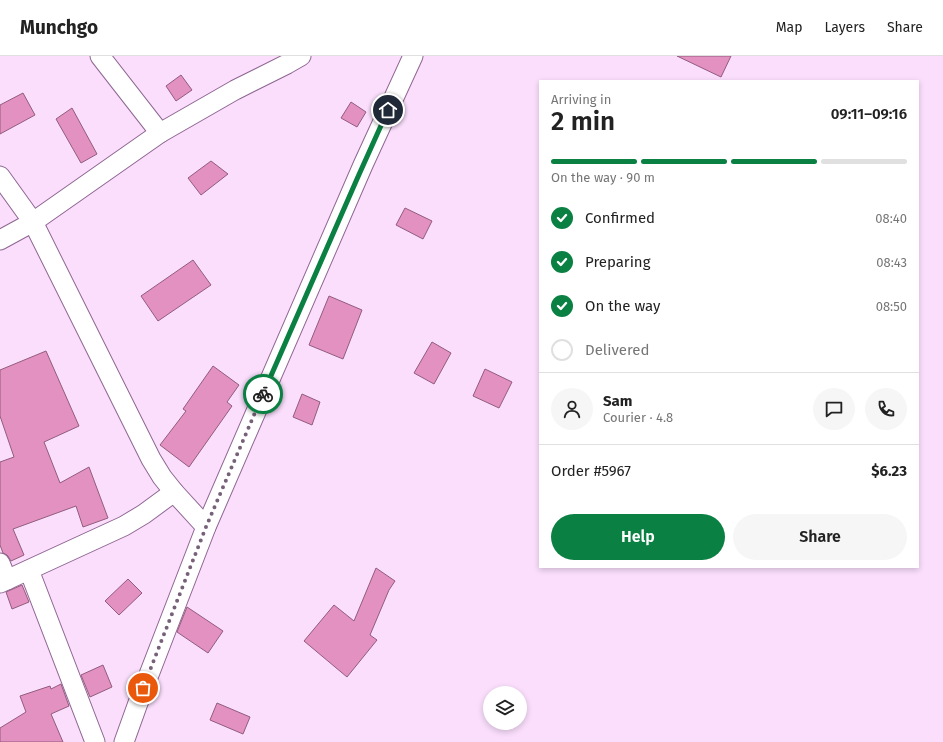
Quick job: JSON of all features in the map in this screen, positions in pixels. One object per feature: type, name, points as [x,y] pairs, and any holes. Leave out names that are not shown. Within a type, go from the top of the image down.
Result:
[{"type":"street","points":[[100,56],[160,133]]},
{"type":"street","points":[[0,240],[33,222],[160,133],[235,90],[301,56]]},
{"type":"street","points":[[124,742],[206,527],[360,172],[414,56]]},
{"type":"street","points":[[0,176],[33,222],[151,459],[162,477],[174,492],[206,527]]},
{"type":"street","points":[[0,563],[4,581],[124,526],[144,514],[174,492]]},
{"type":"street","points":[[29,570],[95,742]]},
{"type":"building","points":[[677,56],[731,56],[721,77]]},
{"type":"building","points":[[181,75],[192,90],[176,101],[166,86]]},
{"type":"building","points":[[23,93],[35,115],[0,134],[0,105]]},
{"type":"building","points":[[351,102],[366,112],[357,127],[341,118]]},
{"type":"building","points":[[72,108],[97,154],[81,163],[56,119]]},
{"type":"building","points":[[211,161],[228,174],[201,195],[188,178]]},
{"type":"building","points":[[405,208],[432,221],[423,239],[396,225]]},
{"type":"building","points":[[193,260],[211,285],[158,321],[141,296]]},
{"type":"building","points":[[329,296],[362,310],[343,359],[309,345]]},
{"type":"building","points":[[432,342],[451,353],[434,384],[414,373]]},
{"type":"building","points":[[46,351],[79,426],[44,442],[60,483],[89,467],[108,518],[83,527],[76,506],[13,529],[24,555],[11,561],[7,555],[3,553],[0,545],[0,462],[14,457],[0,416],[0,370]]},
{"type":"building","points":[[213,366],[239,385],[227,402],[232,406],[189,467],[160,445],[186,411],[183,409]]},
{"type":"building","points":[[485,369],[512,382],[499,408],[473,396]]},
{"type":"building","points":[[302,394],[320,402],[312,425],[293,417]]},
{"type":"building","points":[[376,568],[395,581],[389,590],[370,635],[377,640],[347,677],[304,641],[334,605],[354,621]]},
{"type":"building","points":[[128,579],[142,593],[119,615],[105,601]]},
{"type":"building","points":[[22,585],[29,602],[12,609],[6,592]]},
{"type":"building","points":[[187,607],[223,631],[208,653],[177,632]]},
{"type":"building","points":[[103,665],[112,687],[90,697],[81,675]]},
{"type":"building","points":[[61,684],[69,706],[51,714],[63,742],[0,742],[0,728],[26,712],[20,696],[50,686],[51,689]]},
{"type":"building","points":[[217,703],[250,717],[243,734],[210,720]]},
{"type":"way so far","points":[[143,688],[206,527],[263,394]]},
{"type":"route","points":[[263,394],[388,110]]}]
